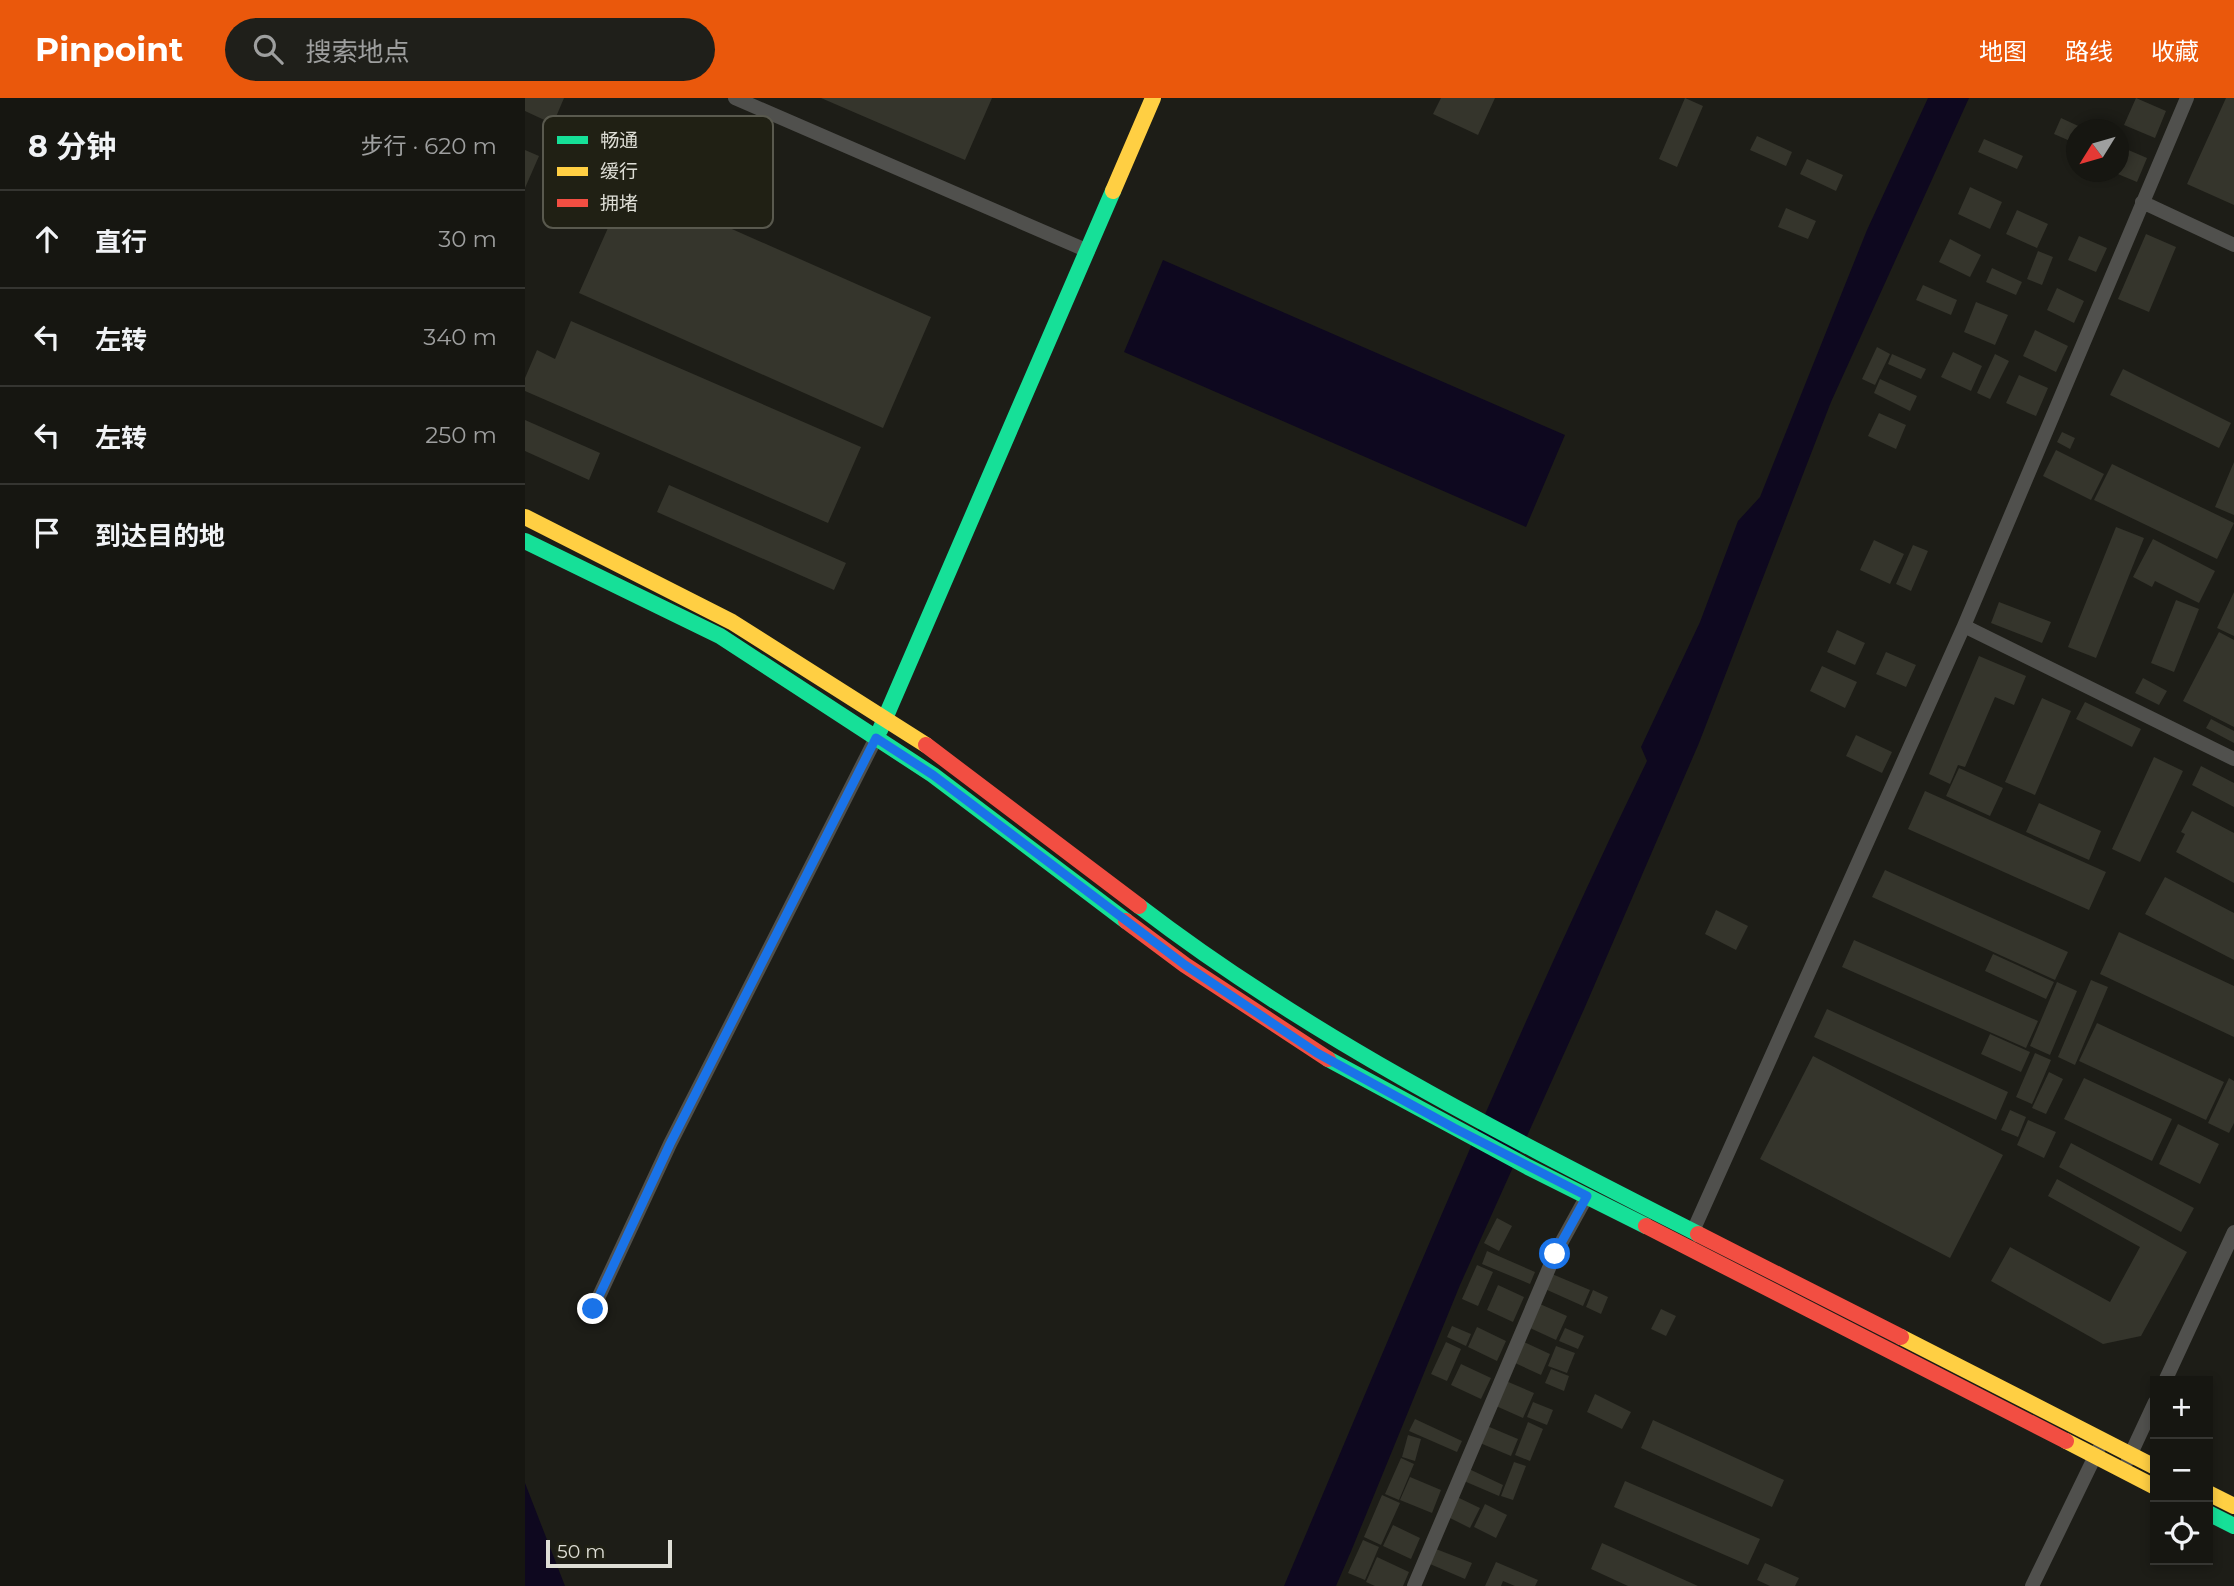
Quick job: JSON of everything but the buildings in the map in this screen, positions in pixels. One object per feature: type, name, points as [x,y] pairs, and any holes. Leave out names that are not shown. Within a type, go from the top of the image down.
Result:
[{"type":"main road","points":[[876,738],[887,718],[1153,98]]},
{"type":"main road","points":[[525,517],[732,622],[887,718],[946,758],[1195,948],[1305,1020],[1462,1110],[2150,1464]]},
{"type":"main road","points":[[525,541],[720,636],[933,775],[1185,965],[1317,1053],[1528,1167],[2150,1484]]},
{"type":"main road","points":[[1293,1037],[1305,1020]]},
{"type":"main road","points":[[2213,1496],[2234,1506]]},
{"type":"main road","points":[[2213,1516],[2234,1526]]},
{"type":"street","points":[[735,98],[1088,251]]},
{"type":"street","points":[[1693,1231],[1964,626],[2187,98]]},
{"type":"street","points":[[2142,202],[2234,245]]},
{"type":"street","points":[[1964,626],[2234,759]]},
{"type":"street","points":[[593,1309],[670,1144],[876,738]]},
{"type":"street","points":[[1414,1586],[1555,1254],[1587,1196]]},
{"type":"street","points":[[2167,1376],[2234,1232]]},
{"type":"street","points":[[2122,1470],[2150,1413]]},
{"type":"street","points":[[2032,1586],[2103,1439]]},
{"type":"shaded area","points":[[1928,98],[1969,98],[1831,402],[1699,743],[1585,1007],[1460,1285],[1336,1586],[1284,1586],[1505,1068],[1647,761],[1641,747],[1700,622],[1738,521],[1760,497],[1867,230]]},
{"type":"shaded area","points":[[1163,260],[1565,435],[1526,527],[1124,352]]},
{"type":"shaded area","points":[[525,1483],[565,1586],[525,1586]]},
{"type":"traffic: fast","points":[[880,730],[1113,191]]},
{"type":"traffic: fast","points":[[525,541],[720,636],[933,775],[1126,921]]},
{"type":"traffic: fast","points":[[1139,906],[1205,954],[1341,1042],[1482,1122],[1698,1234]]},
{"type":"traffic: fast","points":[[1328,1059],[1528,1167],[1646,1226]]},
{"type":"traffic: fast","points":[[2213,1516],[2234,1526]]},
{"type":"traffic: slow","points":[[1113,191],[1153,98]]},
{"type":"traffic: slow","points":[[525,517],[732,622],[926,745]]},
{"type":"traffic: slow","points":[[1901,1337],[2150,1464]]},
{"type":"traffic: slow","points":[[2066,1441],[2150,1484]]},
{"type":"traffic: slow","points":[[2213,1496],[2234,1506]]},
{"type":"traffic: jam","points":[[926,745],[1139,906]]},
{"type":"traffic: jam","points":[[1126,921],[1185,965],[1328,1059]]},
{"type":"traffic: jam","points":[[1646,1226],[2066,1441]]},
{"type":"traffic: jam","points":[[1698,1234],[1901,1337]]},
{"type":"route","points":[[593,1309],[670,1144],[876,738],[933,775],[1185,965],[1317,1053],[1454,1128],[1587,1196],[1555,1254]]}]
